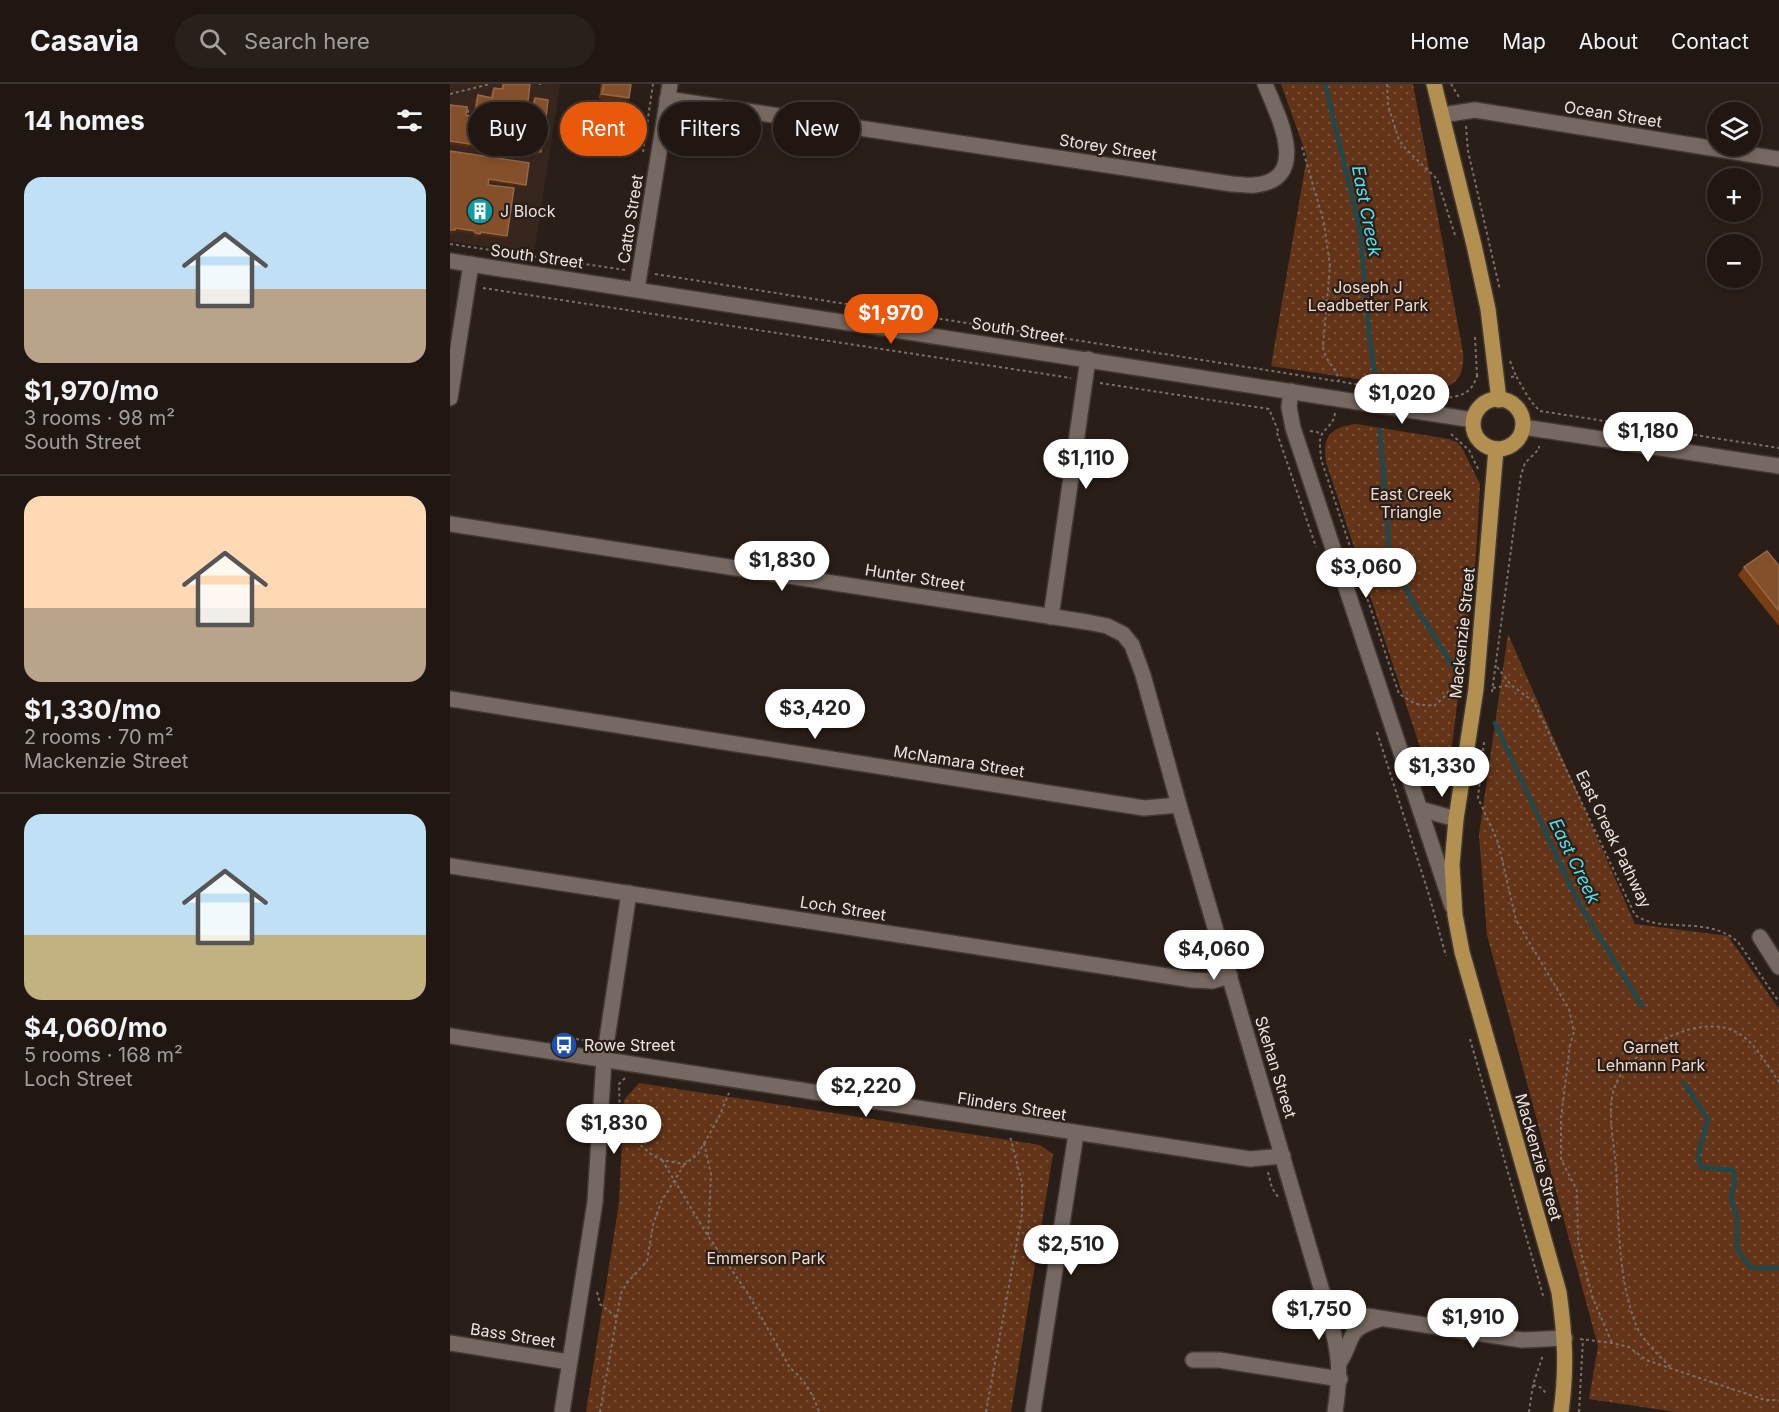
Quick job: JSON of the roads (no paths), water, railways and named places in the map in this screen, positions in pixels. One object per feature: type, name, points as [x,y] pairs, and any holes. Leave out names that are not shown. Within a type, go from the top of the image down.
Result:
[{"type":"main road","points":[[1434,84],[1488,309],[1499,400]]},
{"type":"main road","points":[[1499,400],[1514,405],[1519,411],[1523,427],[1521,434],[1511,446],[1496,449],[1486,447],[1478,440],[1473,430],[1473,420],[1482,405],[1499,400]]},
{"type":"main road","name":"Mackenzie Street","points":[[1496,449],[1476,689],[1456,819],[1452,865],[1455,915],[1462,952],[1560,1292],[1565,1338],[1565,1377],[1561,1412]]},
{"type":"street","name":"Storey Street","points":[[668,92],[1232,184],[1255,185],[1273,180],[1287,165],[1287,148],[1265,84]]},
{"type":"street","name":"Catto Street","points":[[637,289],[668,92]]},
{"type":"street","name":"Ocean Street","points":[[1442,115],[1475,110],[1779,159]]},
{"type":"street","name":"South Street","points":[[450,261],[1473,420]]},
{"type":"street","points":[[450,398],[471,264]]},
{"type":"street","points":[[1051,617],[1088,359]]},
{"type":"street","name":"Mackenzie Street","points":[[1291,391],[1289,407],[1293,428],[1455,915]]},
{"type":"street","points":[[1523,427],[1779,466]]},
{"type":"street","name":"Hunter Street","points":[[450,524],[1107,626],[1123,634]]},
{"type":"street","name":"Skehan Street","points":[[1123,634],[1132,645],[1143,675],[1338,1348],[1340,1379],[1335,1412]]},
{"type":"street","name":"McNamara Street","points":[[450,699],[1144,808],[1179,805]]},
{"type":"street","points":[[1420,809],[1456,819]]},
{"type":"street","name":"Loch Street","points":[[450,866],[1193,980],[1212,981],[1230,976]]},
{"type":"street","points":[[562,1412],[595,1203],[604,1059],[628,893]]},
{"type":"street","points":[[1760,937],[1779,967]]},
{"type":"street","name":"Flinders Street","points":[[450,1036],[1076,1134],[1250,1159],[1283,1156]]},
{"type":"street","points":[[1033,1412],[1076,1134]]},
{"type":"street","points":[[1329,1315],[1383,1318],[1521,1340],[1565,1338]]},
{"type":"street","points":[[1339,1362],[1354,1330],[1363,1324],[1383,1318]]},
{"type":"street","name":"Bass Street","points":[[450,1343],[569,1362]]},
{"type":"street","points":[[1193,1360],[1219,1360],[1340,1379]]},
{"type":"waterway","name":"East Creek","points":[[1325,84],[1360,230],[1370,342],[1376,381]]},
{"type":"waterway","name":"East Creek","points":[[1380,430],[1389,549],[1412,601],[1454,668]]},
{"type":"waterway","name":"East Creek","points":[[1495,723],[1577,900],[1642,1006]]},
{"type":"waterway","name":"East Creek","points":[[1684,1083],[1708,1119],[1698,1155],[1701,1167],[1732,1170],[1735,1178],[1731,1198],[1737,1218],[1737,1249],[1751,1268],[1779,1268]]},
{"type":"place","name":"J Block","points":[[480,211]]},
{"type":"place","name":"Rowe Street","points":[[564,1045]]},
{"type":"park label","name":"Joseph J Leadbetter Park","points":[[1368,296]]},
{"type":"park label","name":"East Creek Triangle","points":[[1411,503]]},
{"type":"park label","name":"Garnett Lehmann Park","points":[[1651,1056]]},
{"type":"park label","name":"Emmerson Park","points":[[766,1258]]}]
